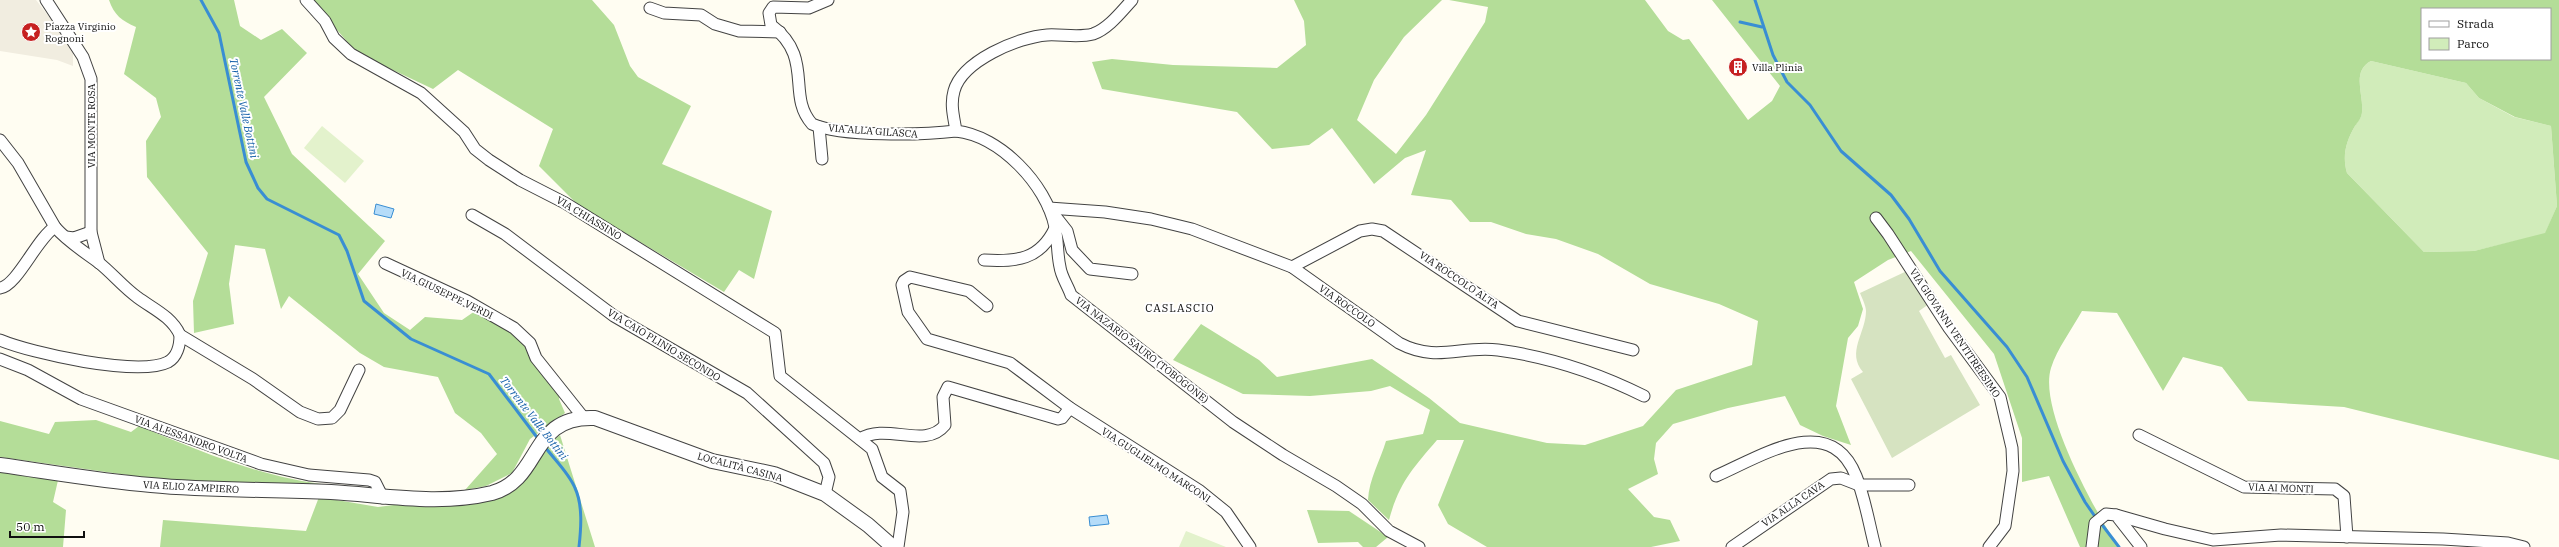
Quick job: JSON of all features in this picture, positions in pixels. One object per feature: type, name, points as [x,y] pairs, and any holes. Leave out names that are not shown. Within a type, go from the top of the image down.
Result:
[{"type":"street","name":"VIA MONTE ROSA","points":[[46,0],[83,57],[91,79],[90,232],[100,263]]},
{"type":"street","name":"VIA CHIASSINO","points":[[306,0],[325,21],[334,38],[351,54],[421,93],[464,132],[475,149],[489,160],[565,203],[775,333],[780,376],[860,439]]},
{"type":"street","name":"VIA ALLA GILASCA","points":[[828,0],[810,8],[777,6],[770,9],[771,25],[780,32],[791,46],[797,63],[803,109],[810,121],[819,127],[896,134],[924,135],[956,131]]},
{"type":"street","points":[[956,131],[952,108],[954,92],[965,72],[976,63],[1024,40],[1046,35],[1092,34],[1102,29],[1132,0]]},
{"type":"street","points":[[650,8],[664,13],[700,15],[714,24],[739,31],[780,32]]},
{"type":"street","points":[[819,127],[822,159]]},
{"type":"street","name":"VIA NAZARIO SAURO (TOBOGONE)","points":[[956,131],[971,133],[993,143],[1026,172],[1049,208],[1055,227],[1060,269],[1071,295],[1233,422],[1283,455],[1336,486],[1362,504],[1389,531],[1419,547]]},
{"type":"street","points":[[0,140],[18,163],[55,227],[66,238],[100,263],[110,275],[137,297],[167,317],[180,335],[253,378],[300,412],[318,419],[332,418],[340,410],[359,370]]},
{"type":"street","points":[[1049,208],[1062,223],[1072,250],[1090,269],[1132,274]]},
{"type":"street","name":"VIA ROCCOLO","points":[[1049,208],[1113,214],[1192,229],[1292,267],[1399,344],[1415,352],[1442,353],[1482,349],[1508,352],[1564,364],[1605,377],[1644,396]]},
{"type":"street","name":"VIA CAIO PLINIO SECONDO","points":[[472,215],[504,234],[614,316],[747,393],[824,463],[829,477],[825,494]]},
{"type":"street","name":"VIA GIOVANNI VENTITREESIMO","points":[[1876,218],[1949,328],[2000,397],[2012,448],[2012,471],[2006,526],[1989,547]]},
{"type":"street","points":[[0,288],[9,285],[36,246],[55,227]]},
{"type":"street","points":[[984,260],[1015,260],[1029,256],[1049,242],[1055,227]]},
{"type":"street","name":"VIA ROCCOLO ALTA","points":[[1292,267],[1360,231],[1372,229],[1383,231],[1518,321],[1633,350]]},
{"type":"street","points":[[66,238],[74,238],[90,232]]},
{"type":"street","name":"VIA GIUSEPPE VERDI","points":[[385,264],[467,301],[514,328],[530,343],[536,358],[583,417]]},
{"type":"street","name":"VIA GUGLIELMO MARCONI","points":[[987,306],[969,291],[954,286],[910,277],[907,278],[902,285],[908,312],[927,338],[1010,363],[1070,408],[1200,491],[1226,512],[1250,547]]},
{"type":"street","points":[[0,340],[17,347],[56,356],[120,366],[150,366],[169,361],[178,349],[180,335]]},
{"type":"street","name":"VIA ALESSANDRO VOLTA","points":[[0,359],[28,370],[81,399],[261,464],[309,475],[369,480],[374,482],[383,498]]},
{"type":"street","points":[[898,547],[903,500],[900,491],[882,477],[872,450],[860,439],[869,434],[884,432],[920,436],[937,432],[945,425],[943,401],[945,390],[948,387],[1058,419],[1062,418],[1070,408]]},
{"type":"street","name":"LOCALITÀ CASINA","points":[[551,430],[566,421],[583,417],[595,418],[712,461],[774,474],[825,494],[868,525],[893,547]]},
{"type":"street","name":"VIA ELIO ZAMPIERO","points":[[0,465],[150,485],[337,493],[421,500],[492,492],[517,480],[551,430]]},
{"type":"street","name":"VIA AI MONTI","points":[[2140,435],[2244,487],[2336,489],[2344,496],[2347,537]]},
{"type":"street","points":[[1716,476],[1795,442],[1820,441],[1842,451],[1856,476],[1875,547]]},
{"type":"street","name":"VIA ALLA CAVA","points":[[1732,547],[1828,480],[1841,478],[1859,485],[1909,485]]},
{"type":"street","points":[[2111,515],[2141,547]]},
{"type":"street","points":[[2092,547],[2095,523],[2111,515],[2165,530],[2213,540],[2282,535],[2443,539],[2508,543],[2524,547]]},
{"type":"green space","points":[[109,0],[234,0],[240,26],[261,40],[282,29],[307,53],[264,97],[292,154],[385,241],[358,274],[384,313],[410,330],[425,317],[462,320],[475,311],[520,338],[560,393],[559,399],[565,413],[530,439],[512,473],[486,486],[465,490],[497,454],[481,433],[455,413],[438,377],[384,367],[360,353],[289,296],[281,309],[265,249],[235,245],[229,284],[234,324],[194,333],[193,301],[208,253],[147,177],[146,141],[161,117],[156,98],[124,74],[136,27],[116,14]]},
{"type":"green space","points":[[311,0],[592,0],[614,25],[630,66],[638,77],[691,106],[662,164],[772,211],[754,279],[739,270],[724,292],[578,205],[539,166],[553,129],[458,70],[433,89],[357,53]]},
{"type":"green space","points":[[1294,0],[1442,0],[1404,37],[1374,80],[1357,120],[1396,154],[1426,115],[1485,22],[1488,7],[1449,0],[1645,0],[1668,31],[1683,40],[1689,39],[1748,120],[1772,101],[1780,86],[1712,0],[2559,0],[2559,460],[2344,407],[2248,401],[2222,367],[2183,357],[2163,391],[2117,313],[2082,311],[2061,346],[2054,361],[2051,368],[2049,386],[2060,433],[2071,459],[2083,485],[2118,547],[2080,547],[2049,476],[2022,482],[2022,438],[1994,354],[1911,251],[1888,260],[1854,282],[1863,309],[1858,326],[1848,338],[1836,406],[1851,445],[1823,436],[1800,425],[1785,396],[1728,408],[1673,424],[1656,443],[1654,459],[1658,474],[1628,489],[1654,517],[1670,520],[1680,541],[1651,547],[1487,547],[1448,524],[1438,505],[1464,440],[1437,440],[1421,459],[1402,486],[1389,520],[1368,500],[1370,485],[1375,470],[1386,441],[1423,434],[1430,410],[1390,386],[1371,391],[1310,396],[1243,394],[1173,360],[1201,324],[1259,360],[1277,377],[1372,359],[1429,398],[1460,423],[1547,443],[1585,445],[1643,426],[1676,390],[1752,365],[1758,321],[1719,304],[1650,284],[1598,254],[1556,239],[1526,234],[1491,222],[1470,222],[1451,200],[1411,195],[1426,150],[1405,158],[1374,184],[1332,128],[1309,145],[1272,149],[1237,112],[1102,89],[1092,62],[1112,59],[1173,65],[1277,68],[1306,45],[1304,21]],"holes":[[[2371,61],[2466,83],[2479,98],[2515,117],[2551,126],[2557,206],[2545,233],[2474,251],[2424,252],[2347,173],[2345,161],[2347,143],[2362,114],[2360,84],[2361,71],[2365,65]]]},
{"type":"green space","points":[[2371,61],[2466,83],[2479,98],[2514,117],[2551,126],[2557,206],[2545,234],[2474,251],[2424,252],[2347,173],[2345,155],[2347,143],[2362,114],[2360,84],[2361,71],[2365,65]]},
{"type":"green space","points":[[322,126],[364,161],[345,183],[304,148]]},
{"type":"green space","points":[[1909,270],[1929,304],[1919,311],[1945,358],[1951,355],[1980,405],[1892,458],[1851,379],[1863,372],[1858,365],[1856,357],[1856,350],[1866,311],[1865,304],[1860,293]]},
{"type":"green space","points":[[96,420],[131,432],[139,426],[233,463],[282,477],[331,485],[170,481],[0,457],[0,421],[49,434],[55,422]]},
{"type":"green space","points":[[560,435],[595,547],[160,547],[163,520],[306,531],[319,497],[378,507],[505,491],[543,449]]},
{"type":"green space","points":[[0,470],[59,476],[53,502],[66,510],[63,547],[0,547]]},
{"type":"green space","points":[[1307,510],[1349,511],[1388,537],[1376,547],[1363,547],[1358,542],[1318,543]]},
{"type":"green space","points":[[1186,531],[1226,547],[1179,547]]},
{"type":"shaded area","name":"Piazza Virginio Rognoni","points":[[0,0],[36,0],[73,48],[73,66],[57,60],[0,51]]},
{"type":"water","points":[[376,204],[394,209],[391,218],[374,214]]},
{"type":"water","points":[[1107,515],[1109,524],[1090,526],[1089,517]]},
{"type":"waterway","name":"Torrente Valle Bottini","points":[[201,0],[219,33],[246,162],[258,188],[267,199],[339,235],[347,251],[364,301],[411,339],[489,374],[539,440]]},
{"type":"waterway","points":[[1755,0],[1773,55],[1787,82],[1810,105],[1841,151],[1891,195],[1909,219],[1940,271],[2007,347],[2027,377],[2063,461],[2085,502],[2096,518]]},
{"type":"waterway","points":[[1740,22],[1762,27]]},
{"type":"waterway","name":"Torrente Valle Bottini","points":[[545,447],[569,477],[578,495],[581,517],[579,547]]},
{"type":"waterway","points":[[2100,522],[2119,547]]},
{"type":"place","name":"Piazza Virginio Rognoni","points":[[31,32]]},
{"type":"place","name":"Villa Plinia","points":[[1738,67]]},
{"type":"district","name":"CASLASCIO","points":[[1180,308]]}]
